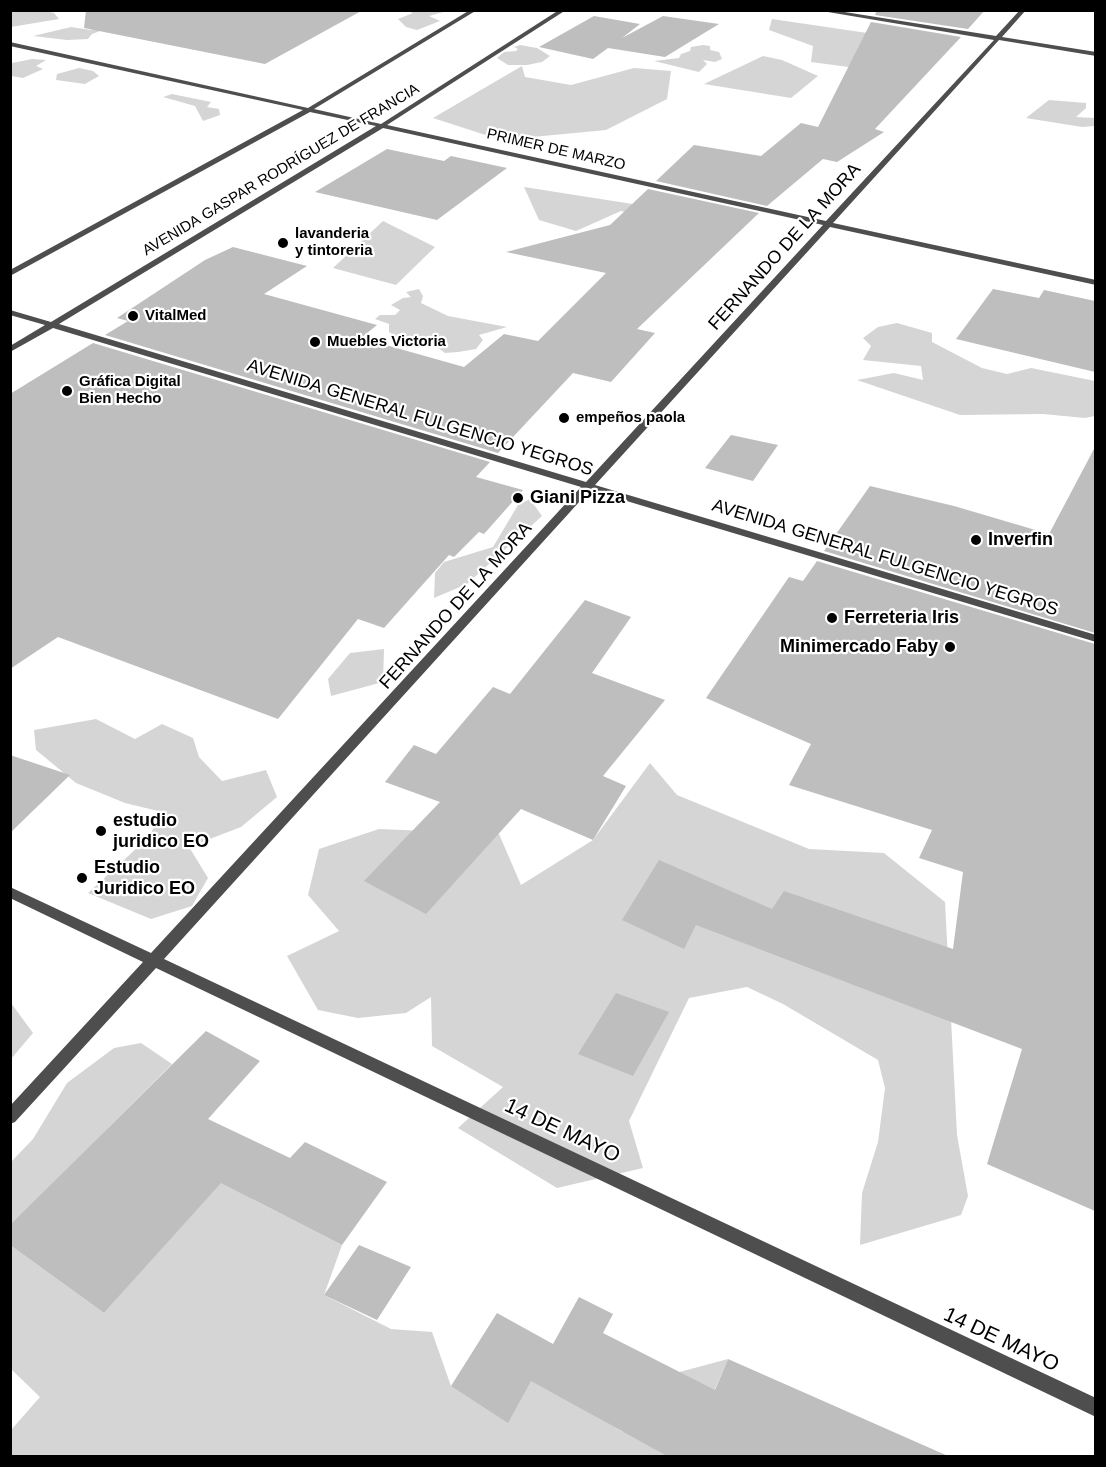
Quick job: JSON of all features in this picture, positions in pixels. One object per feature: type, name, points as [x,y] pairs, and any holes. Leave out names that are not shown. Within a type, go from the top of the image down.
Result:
[{"type":"street","points":[[10,274],[310,109],[475,10]]},
{"type":"street","name":"AVENIDA GASPAR RODRÍGUEZ DE FRANCIA","points":[[10,350],[383,125],[564,10]]},
{"type":"street","points":[[818,10],[1095,54]]},
{"type":"street","name":"FERNANDO DE LA MORA","points":[[10,1117],[1024,10]]},
{"type":"street","name":"PRIMER DE MARZO","points":[[10,44],[1095,283]]},
{"type":"street","name":"AVENIDA GENERAL FULGENCIO YEGROS","points":[[10,312],[1095,639]]},
{"type":"street","name":"14 DE MAYO","points":[[10,892],[1095,1408]]},
{"type":"shaded area","points":[[10,11],[46,11],[54,13],[59,19],[11,27]]},
{"type":"shaded area","points":[[407,11],[447,11],[429,16],[440,21],[417,30],[406,27],[398,19],[413,13]]},
{"type":"shaded area","points":[[772,19],[908,39],[864,69],[811,62],[813,46],[769,30]]},
{"type":"shaded area","points":[[96,26],[103,30],[92,34],[88,39],[67,40],[33,36],[71,27],[91,30]]},
{"type":"shaded area","points":[[520,45],[537,48],[550,56],[542,62],[527,65],[508,65],[497,58],[504,52],[516,51],[518,49],[514,47]]},
{"type":"shaded area","points":[[710,46],[710,50],[719,52],[722,59],[715,62],[703,60],[707,64],[699,72],[654,61],[679,58],[681,54],[690,51],[691,47]]},
{"type":"shaded area","points":[[763,56],[782,60],[818,76],[791,98],[704,84]]},
{"type":"shaded area","points":[[32,59],[46,60],[36,66],[43,69],[23,78],[11,76],[11,61],[12,63]]},
{"type":"shaded area","points":[[522,66],[525,77],[571,85],[634,68],[671,71],[667,99],[606,130],[501,140],[433,118]]},
{"type":"shaded area","points":[[79,68],[93,71],[99,76],[85,84],[56,80],[57,74]]},
{"type":"shaded area","points":[[172,94],[211,102],[207,107],[219,109],[220,115],[203,121],[195,106],[163,97]]},
{"type":"shaded area","points":[[1049,100],[1086,103],[1086,108],[1076,117],[1095,118],[1095,126],[1082,127],[1026,118]]},
{"type":"shaded area","points":[[524,187],[677,211],[687,226],[621,211],[576,231],[539,220]]},
{"type":"shaded area","points":[[383,221],[435,247],[396,285],[333,268]]},
{"type":"shaded area","points":[[419,289],[423,296],[421,303],[448,316],[507,327],[479,335],[483,340],[476,349],[458,352],[445,353],[437,347],[443,339],[424,338],[404,342],[389,332],[389,324],[375,319],[380,315],[395,315],[400,310],[391,305],[403,298],[411,297],[406,292]]},
{"type":"shaded area","points":[[897,323],[932,333],[932,342],[982,368],[1007,374],[1031,368],[1095,381],[1095,416],[1085,418],[1043,414],[960,415],[857,380],[894,373],[923,380],[921,366],[863,360],[871,346],[863,338],[878,327]]},
{"type":"shaded area","points":[[530,499],[542,516],[467,584],[434,598],[435,573],[444,562],[493,547],[518,505]]},
{"type":"shaded area","points":[[384,649],[383,682],[331,696],[328,679],[350,653]]},
{"type":"shaded area","points":[[96,719],[135,739],[162,724],[193,738],[199,757],[222,781],[266,770],[277,797],[241,827],[189,847],[208,878],[192,906],[151,919],[88,893],[151,835],[158,811],[125,803],[76,783],[36,750],[34,730]]},
{"type":"shaded area","points":[[650,763],[677,795],[809,849],[884,853],[945,902],[957,1135],[968,1196],[961,1215],[860,1245],[862,1193],[878,1142],[885,1088],[878,1060],[783,1004],[747,987],[689,998],[629,1121],[643,1168],[557,1188],[458,1128],[503,1087],[432,1046],[431,997],[406,1013],[358,1018],[318,1010],[287,956],[339,931],[308,895],[319,849],[379,829],[499,834],[521,885],[593,840]]},
{"type":"shaded area","points":[[11,1003],[33,1033],[11,1059]]},
{"type":"shaded area","points":[[141,1043],[172,1064],[11,1225],[11,1162],[33,1139],[67,1083],[114,1048]]},
{"type":"shaded area","points":[[257,1142],[252,1199],[342,1245],[324,1295],[391,1329],[432,1332],[451,1386],[534,1380],[623,1432],[672,1374],[728,1359],[686,1456],[11,1456],[11,1430],[40,1397],[11,1369],[10,1245],[104,1313]]},
{"type":"building","points":[[86,10],[363,10],[265,64],[84,28]]},
{"type":"building","points":[[877,10],[985,10],[968,29],[875,15]]},
{"type":"building","points":[[594,16],[640,24],[622,38],[663,16],[719,24],[665,57],[608,48],[593,59],[539,47]]},
{"type":"building","points":[[871,22],[961,37],[875,129],[884,132],[837,162],[823,159],[767,206],[656,181],[694,145],[761,156],[801,123],[818,127]]},
{"type":"building","points":[[387,149],[444,161],[451,156],[507,168],[437,220],[315,192]]},
{"type":"building","points":[[648,189],[759,213],[637,329],[655,333],[611,382],[573,373],[498,453],[105,335],[128,321],[117,318],[205,260],[233,247],[307,266],[264,294],[377,325],[361,338],[464,367],[504,334],[538,341],[606,273],[506,252],[610,225]]},
{"type":"building","points":[[993,289],[1039,298],[1044,290],[1095,301],[1095,372],[956,339]]},
{"type":"building","points":[[93,343],[490,462],[476,477],[523,490],[484,534],[479,532],[454,557],[449,555],[384,628],[358,619],[278,719],[58,637],[10,669],[10,394]]},
{"type":"building","points":[[731,435],[778,445],[753,481],[705,468]]},
{"type":"building","points":[[1095,447],[1095,633],[824,551],[870,486],[954,506],[1049,534]]},
{"type":"building","points":[[817,561],[1095,644],[1095,1211],[987,1164],[1022,1049],[696,925],[684,949],[622,920],[659,860],[772,909],[784,891],[953,949],[963,872],[919,858],[932,830],[789,785],[811,744],[706,698],[789,577],[803,581]]},
{"type":"building","points":[[585,600],[631,617],[592,673],[665,700],[603,776],[626,786],[593,840],[521,809],[426,914],[364,881],[440,802],[385,782],[414,745],[436,754],[493,687],[510,694]]},
{"type":"building","points":[[10,755],[70,775],[10,833]]},
{"type":"building","points":[[616,993],[669,1012],[633,1076],[578,1054]]},
{"type":"building","points":[[206,1031],[260,1061],[208,1119],[290,1158],[305,1142],[387,1182],[342,1245],[221,1183],[104,1313],[10,1245],[10,1225]]},
{"type":"building","points":[[359,1245],[411,1267],[377,1320],[324,1295]]},
{"type":"building","points":[[579,1297],[613,1314],[603,1333],[715,1390],[728,1359],[948,1456],[667,1456],[531,1381],[508,1423],[451,1386],[497,1313],[553,1344]]},
{"type":"place","name":"lavanderia y tintoreria","points":[[283,243]]},
{"type":"place","name":"VitalMed","points":[[133,316]]},
{"type":"place","name":"Muebles Victoria","points":[[315,342]]},
{"type":"place","name":"Gráfica Digital Bien Hecho","points":[[67,391]]},
{"type":"place","name":"empeños paola","points":[[564,418]]},
{"type":"place","name":"Giani Pizza","points":[[518,498]]},
{"type":"place","name":"Inverfin","points":[[976,540]]},
{"type":"place","name":"Ferreteria Iris","points":[[832,618]]},
{"type":"place","name":"Minimercado Faby","points":[[950,647]]},
{"type":"place","name":"estudio juridico EO","points":[[101,831]]},
{"type":"place","name":"Estudio Juridico EO","points":[[82,878]]}]
